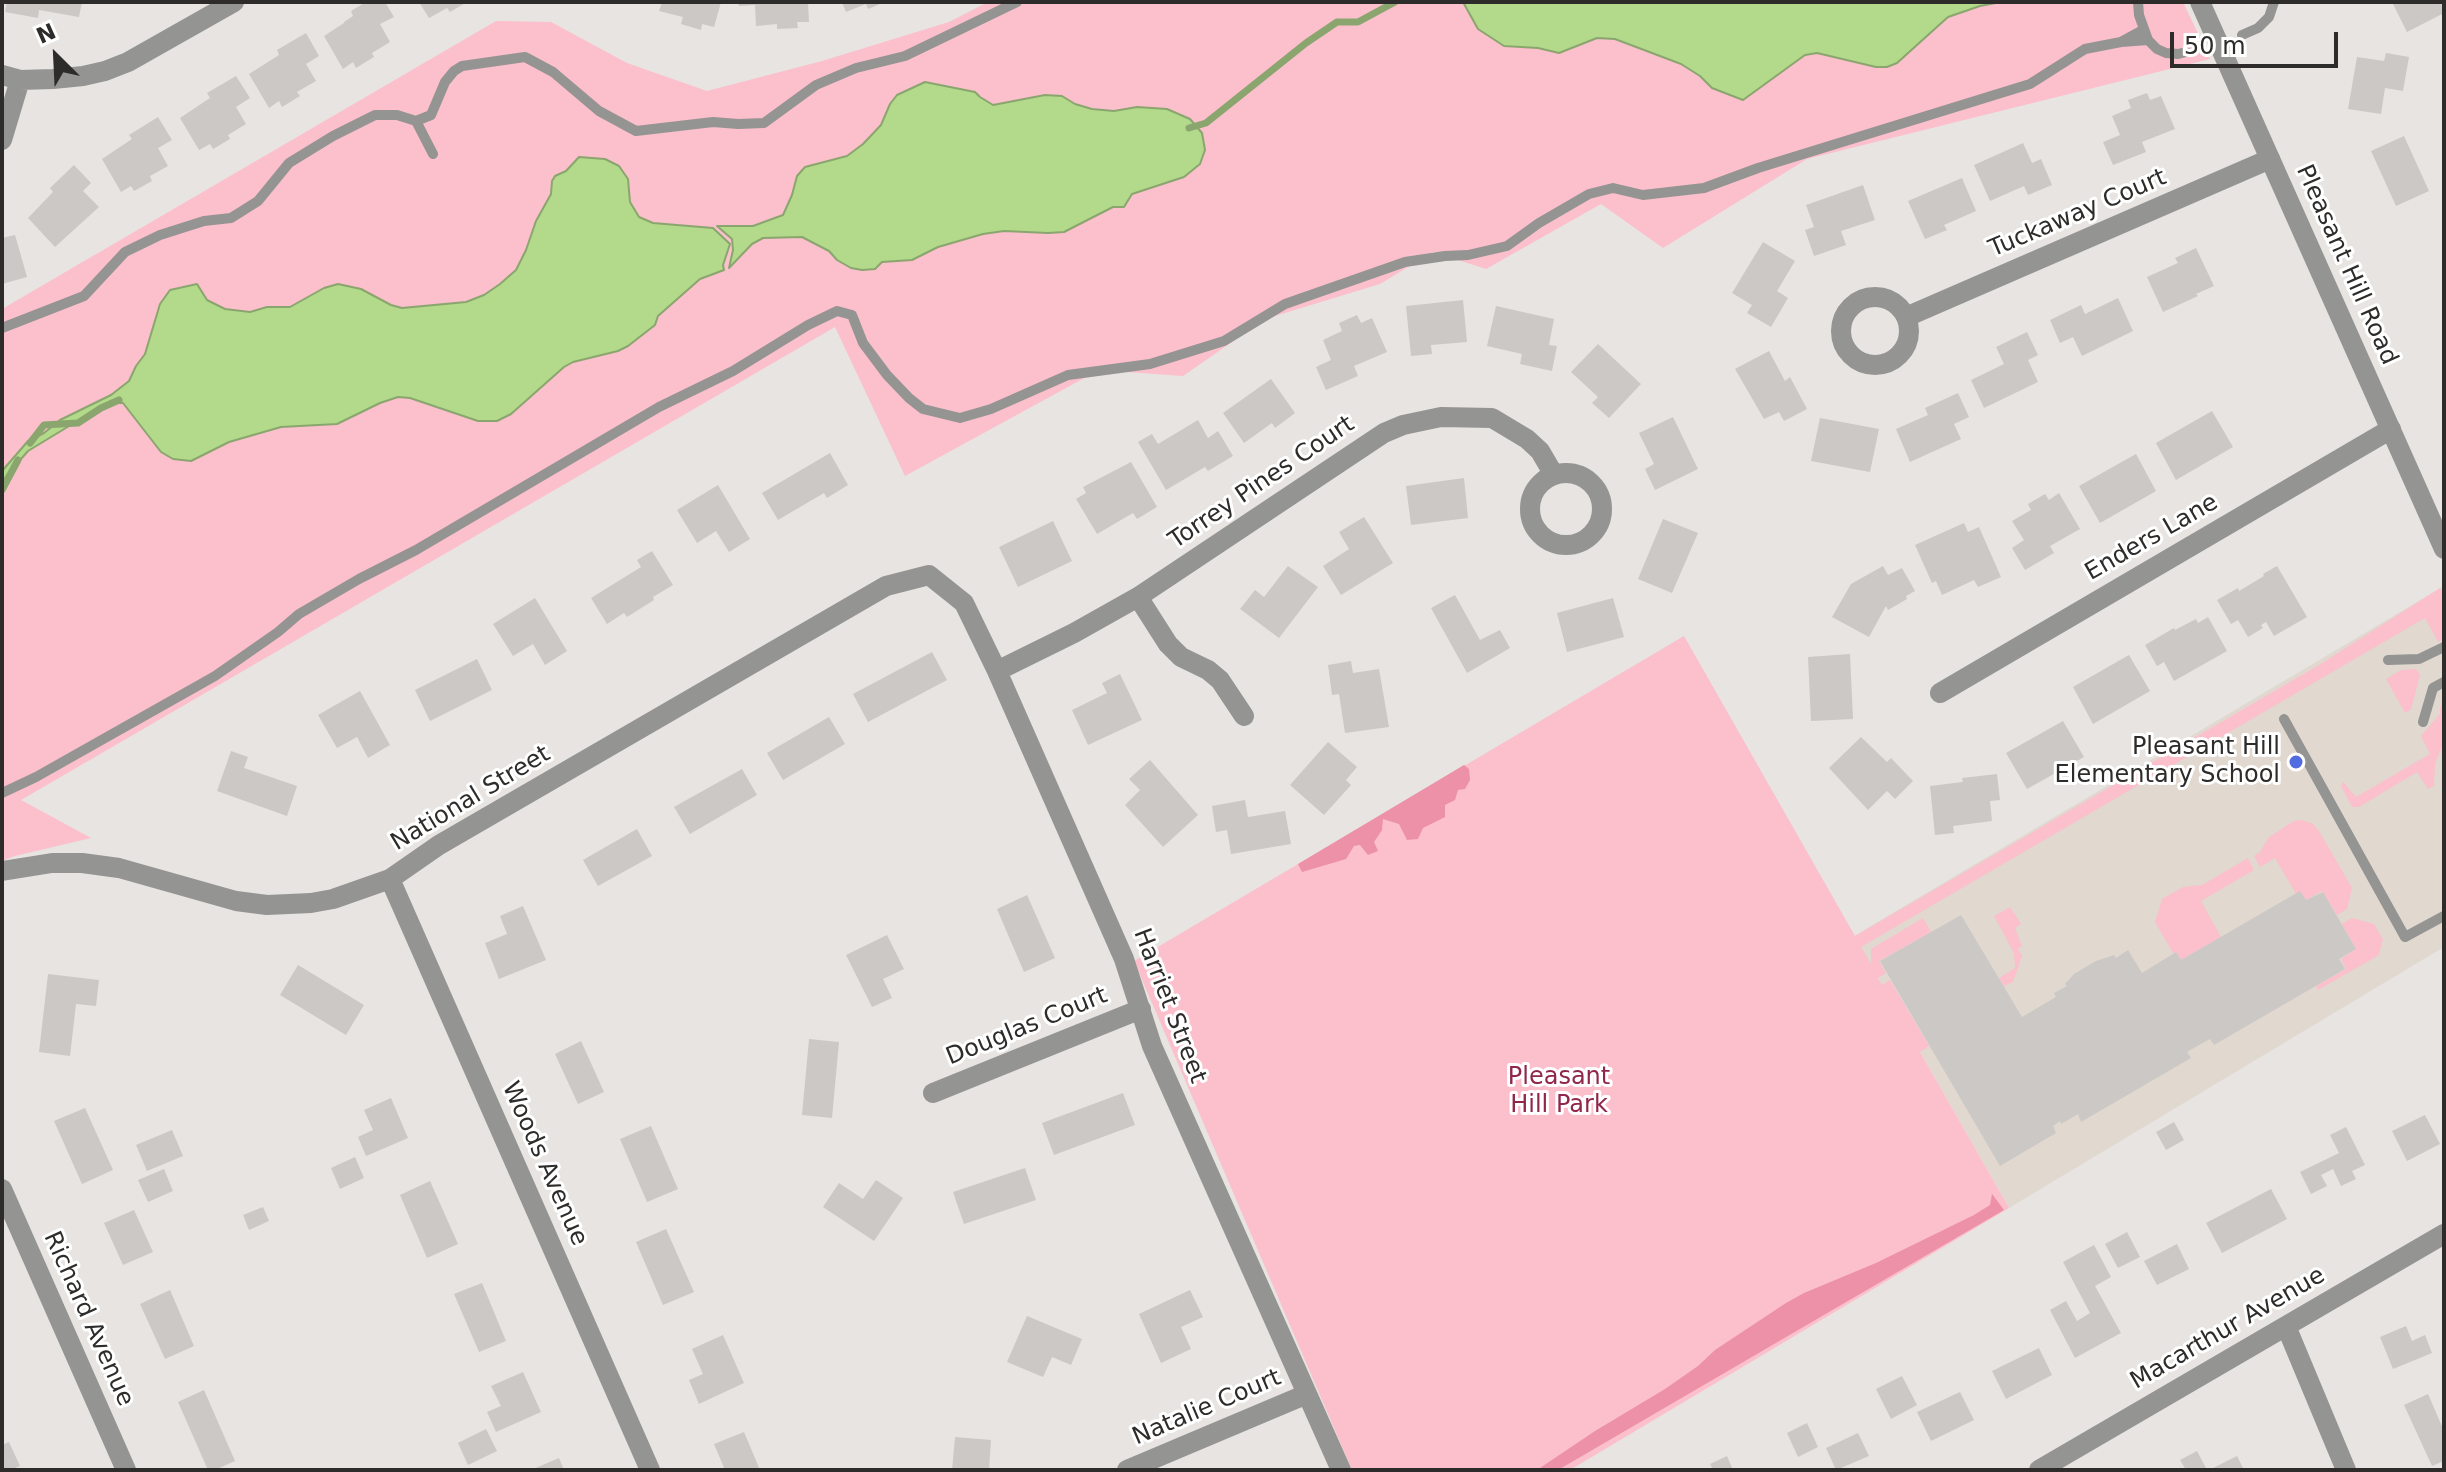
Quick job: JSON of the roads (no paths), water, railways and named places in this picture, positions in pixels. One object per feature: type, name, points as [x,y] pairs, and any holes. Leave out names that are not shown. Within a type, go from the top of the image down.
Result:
[{"type":"street","points":[[2,140],[11,77],[83,76],[105,71],[128,62],[234,2]]},
{"type":"street","name":"Pleasant Hill Road","points":[[2200,2],[2444,549]]},
{"type":"street","name":"Tuckaway Court","points":[[1906,317],[2270,159]]},
{"type":"street","name":"Torrey Pines Court","points":[[997,671],[1138,597],[1384,433],[1421,420],[1441,417],[1492,418],[1527,439],[1540,451],[1554,475]]},
{"type":"street","name":"Enders Lane","points":[[1940,693],[2391,429]]},
{"type":"street","name":"Harriet Street","points":[[929,575],[964,603],[997,671],[1124,959],[1152,1046],[1341,1470]]},
{"type":"street","name":"National Street","points":[[2,871],[52,863],[105,866],[236,901],[277,905],[333,899],[390,879],[439,845],[886,586],[929,575]]},
{"type":"street","points":[[1138,597],[1168,644],[1181,657],[1208,670],[1220,680],[1244,716]]},
{"type":"street","name":"Woods Avenue","points":[[390,879],[650,1470]]},
{"type":"street","name":"Douglas Court","points":[[933,1093],[1141,1009]]},
{"type":"street","name":"Richard Avenue","points":[[2,1189],[126,1470]]},
{"type":"street","name":"Macarthur Avenue","points":[[2039,1470],[2444,1234]]},
{"type":"street","points":[[2286,1326],[2346,1470]]},
{"type":"street","name":"Natalie Court","points":[[1127,1470],[1307,1394]]},
{"type":"lane","points":[[2,328],[84,296],[125,252],[160,235],[204,221],[231,218],[258,201],[289,163],[375,115],[397,115],[416,121],[431,115],[445,82],[462,66],[525,57],[553,72],[599,111],[636,131],[713,122],[764,123],[816,85],[856,68],[905,56],[1017,2]]},
{"type":"lane","points":[[2138,2],[2145,35],[2157,49],[2166,53],[2186,52]]},
{"type":"lane","points":[[2242,35],[2258,28],[2269,17],[2274,2]]},
{"type":"lane","points":[[2,793],[215,676],[299,614],[359,579],[416,550],[659,407],[733,371],[837,311],[852,315],[863,343],[909,398],[923,409],[960,418],[991,409],[1068,375],[1150,364],[1224,341],[1285,304],[1405,262],[1468,255],[1507,246],[1589,194],[1613,188],[1643,195],[1704,188],[1758,168],[2030,84],[2085,49],[2145,35]]},
{"type":"lane","points":[[416,121],[433,154]]},
{"type":"lane","points":[[2388,660],[2419,659],[2444,647]]},
{"type":"lane","points":[[2423,722],[2433,688],[2444,682]]},
{"type":"lane","points":[[2284,719],[2405,937],[2444,916]]},
{"type":"waterway","points":[[1189,128],[1206,123],[1337,22],[1358,22],[1395,2]]},
{"type":"waterway","points":[[30,443],[44,425],[78,423],[119,400]]},
{"type":"waterway","points":[[2,490],[18,460]]},
{"type":"place","name":"Pleasant Hill Elementary School","points":[[2296,762]]},
{"type":"park label","name":"Pleasant Hill Park","points":[[1559,1092]]}]
